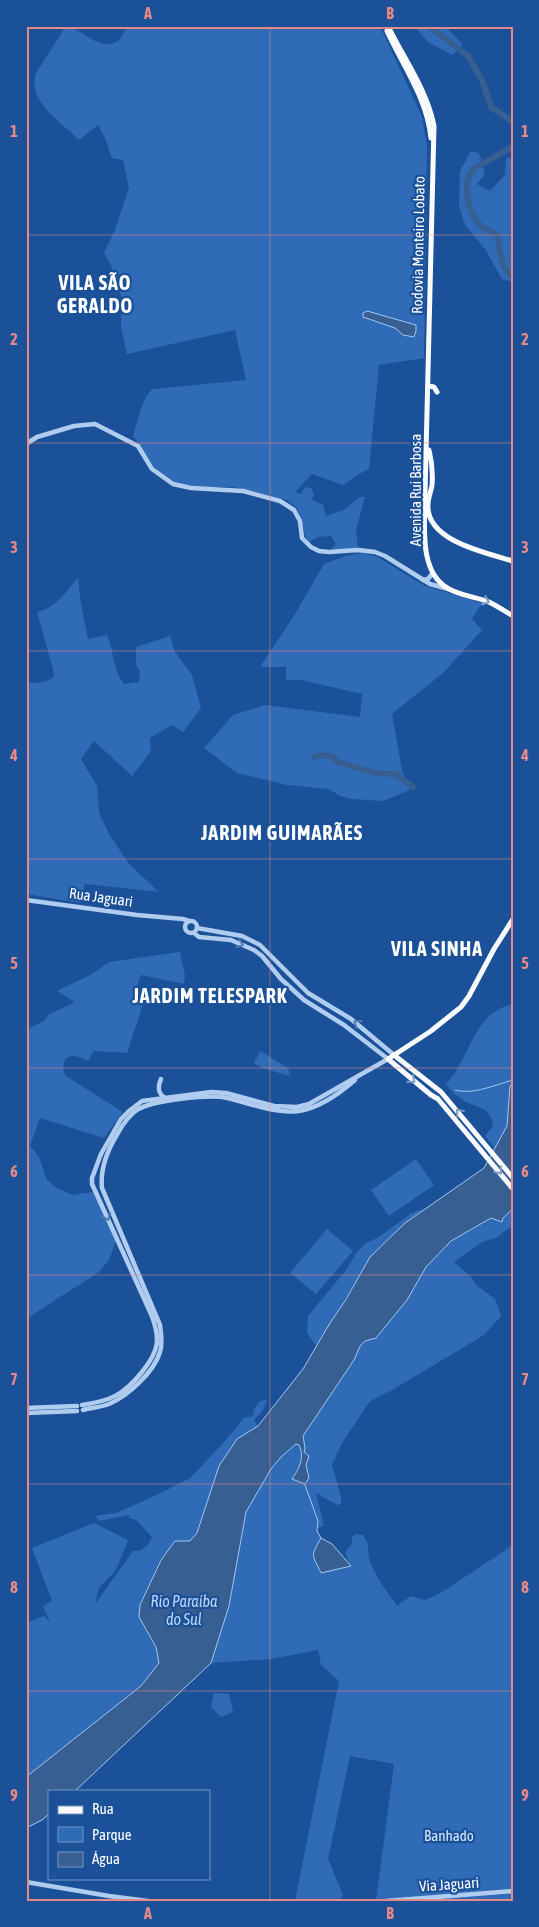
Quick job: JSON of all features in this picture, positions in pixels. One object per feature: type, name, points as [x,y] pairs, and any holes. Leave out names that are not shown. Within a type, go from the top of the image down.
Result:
[{"type":"main road","name":"Rodovia Monteiro Lobato","points":[[387,26],[430,108],[434,126],[428,342]]},
{"type":"main road","name":"Avenida Rui Barbosa","points":[[428,342],[424,524],[425,542],[432,574]]},
{"type":"main road","points":[[428,386],[434,387],[437,392]]},
{"type":"main road","points":[[427,445],[432,462],[432,480],[428,508],[434,523],[446,536],[458,543],[513,561]]},
{"type":"main road","points":[[424,524],[434,523]]},
{"type":"main road","points":[[432,574],[440,584],[490,602],[513,616]]},
{"type":"main road","points":[[513,919],[461,1007],[431,1031],[388,1059],[425,1091],[438,1099],[513,1189]]},
{"type":"main road","points":[[394,1055],[441,1092],[513,1178]]},
{"type":"street","points":[[26,444],[38,437],[74,426],[96,424],[138,446],[152,469],[173,484],[191,488],[243,491],[280,501],[294,510],[300,521],[302,538],[311,548],[319,551],[358,550],[375,552],[385,556],[430,584],[450,589]]},
{"type":"street","points":[[423,580],[428,579],[432,574]]},
{"type":"street","name":"Rua Jaguari","points":[[26,900],[172,918],[187,923]]},
{"type":"street","points":[[26,1408],[80,1408],[106,1401],[131,1386],[153,1359],[157,1344],[157,1334],[151,1314],[92,1184],[101,1154],[121,1119],[129,1111],[142,1104],[166,1098],[211,1092],[274,1106],[297,1107],[309,1104],[388,1059],[344,1025],[304,1000],[281,979],[262,956],[232,940],[200,937],[194,933],[189,933],[185,929],[187,923],[196,924],[197,928],[250,940],[266,950],[308,993],[351,1019],[394,1055]]},
{"type":"street","points":[[194,933],[197,928]]},
{"type":"street","points":[[273,970],[277,969],[279,965]]},
{"type":"street","points":[[281,979],[283,974],[288,974]]},
{"type":"street","points":[[26,1413],[107,1405],[129,1393],[156,1361],[160,1351],[162,1340],[160,1325],[102,1188],[101,1175],[114,1139],[124,1122],[133,1112],[142,1104],[212,1096],[273,1110],[298,1111],[311,1108],[338,1093],[362,1075]]},
{"type":"street","points":[[161,1079],[158,1090],[161,1096],[166,1098]]},
{"type":"street","points":[[94,1174],[101,1175]]},
{"type":"street","points":[[95,1190],[102,1188]]},
{"type":"street","points":[[26,1882],[148,1901]]},
{"type":"street","name":"Via Jaguari","points":[[386,1901],[513,1892]]},
{"type":"green space","points":[[66,26],[99,43],[112,44],[119,40],[127,26],[380,26],[422,117],[427,147],[424,358],[379,365],[369,469],[343,485],[312,474],[295,492],[301,494],[305,487],[311,488],[314,494],[312,500],[323,505],[326,516],[344,510],[360,497],[365,497],[356,530],[358,549],[329,552],[336,544],[331,536],[318,537],[309,542],[305,536],[302,520],[296,507],[287,500],[233,487],[186,487],[165,478],[155,468],[133,436],[143,403],[149,392],[153,389],[246,380],[235,330],[127,354],[121,327],[122,301],[118,283],[104,253],[114,232],[129,188],[123,160],[112,158],[98,125],[79,140],[47,110],[40,101],[34,83],[36,73]]},
{"type":"green space","points":[[414,26],[445,26],[463,45],[452,55],[428,42]]},
{"type":"green space","points":[[471,151],[479,153],[485,174],[477,184],[490,191],[505,175],[506,158],[513,157],[513,282],[502,279],[485,249],[465,225],[459,206],[460,171]]},
{"type":"green space","points":[[361,553],[376,556],[425,586],[482,603],[472,619],[482,630],[443,673],[392,714],[402,770],[410,790],[383,801],[352,799],[340,796],[329,789],[287,785],[237,773],[204,748],[233,715],[265,705],[360,717],[362,694],[301,680],[286,680],[286,667],[260,667],[295,614],[324,564],[345,556]]},
{"type":"green space","points":[[78,578],[88,639],[107,635],[117,671],[124,684],[139,682],[140,672],[136,664],[136,647],[170,636],[175,652],[192,675],[201,708],[183,732],[172,725],[150,738],[151,751],[132,776],[94,741],[81,759],[97,786],[99,813],[109,834],[129,864],[159,892],[85,884],[80,903],[26,894],[26,682],[46,681],[53,678],[54,673],[37,612],[55,603]]},
{"type":"green space","points":[[180,952],[185,976],[184,984],[141,975],[135,992],[146,996],[127,1053],[94,1051],[88,1061],[74,1056],[65,1059],[63,1070],[66,1076],[123,1112],[104,1138],[40,1118],[30,1146],[39,1157],[47,1180],[55,1187],[72,1195],[94,1192],[116,1240],[109,1260],[99,1272],[26,1319],[26,1030],[44,1021],[48,1015],[75,1002],[57,991],[92,974],[109,962]]},
{"type":"green space","points":[[513,1004],[513,1083],[510,1086],[507,1126],[495,1149],[485,1136],[493,1126],[486,1110],[466,1102],[453,1093],[446,1084],[461,1062],[480,1026],[499,1009]]},
{"type":"green space","points":[[260,1051],[288,1068],[290,1076],[262,1068],[254,1063]]},
{"type":"green space","points":[[416,1159],[434,1185],[389,1216],[371,1190]]},
{"type":"green space","points":[[424,1208],[370,1257],[317,1347],[307,1333],[308,1316],[346,1270],[357,1252],[366,1243],[379,1237],[412,1213]]},
{"type":"green space","name":"Banhado","points":[[513,1209],[513,1225],[496,1238],[482,1242],[454,1262],[471,1277],[476,1285],[495,1299],[501,1316],[484,1335],[392,1390],[370,1401],[342,1443],[332,1465],[341,1497],[341,1504],[337,1505],[316,1493],[324,1526],[317,1528],[321,1538],[313,1555],[321,1573],[350,1566],[345,1552],[352,1544],[352,1537],[356,1534],[363,1535],[368,1544],[369,1558],[374,1571],[397,1606],[411,1596],[425,1600],[439,1594],[513,1545],[513,1901],[376,1901],[394,1764],[350,1756],[328,1859],[343,1895],[341,1899],[328,1901],[295,1901],[339,1681],[321,1665],[318,1650],[271,1659],[211,1663],[229,1606],[246,1512],[271,1469],[281,1457],[297,1444],[301,1449],[301,1458],[299,1467],[292,1479],[305,1484],[309,1478],[306,1465],[309,1456],[304,1452],[303,1436],[354,1360],[360,1346],[365,1341],[376,1338],[407,1300],[426,1267],[451,1241],[491,1218],[503,1219]]},
{"type":"green space","points":[[327,1229],[353,1251],[316,1294],[290,1273]]},
{"type":"green space","points":[[267,1400],[263,1410],[254,1420],[258,1426],[237,1439],[219,1466],[197,1533],[190,1541],[175,1542],[160,1560],[140,1605],[143,1626],[156,1647],[160,1663],[141,1686],[26,1777],[26,1623],[44,1616],[50,1622],[43,1606],[52,1601],[32,1548],[94,1523],[128,1540],[116,1570],[99,1588],[95,1604],[133,1551],[140,1551],[148,1545],[152,1537],[136,1520],[129,1518],[129,1515],[99,1521],[95,1516],[116,1513],[190,1478],[244,1418],[253,1416],[254,1409],[260,1401]]},
{"type":"green space","points":[[214,1693],[229,1694],[233,1712],[221,1717],[211,1707]]},
{"type":"water","points":[[367,311],[416,325],[414,337],[403,335],[395,328],[363,317],[363,313]]},
{"type":"water","name":"Rio Paraíba do Sul","points":[[513,1083],[513,1209],[503,1218],[502,1222],[491,1218],[451,1241],[426,1267],[407,1300],[376,1338],[365,1341],[360,1346],[354,1360],[303,1436],[304,1452],[309,1456],[306,1465],[309,1478],[305,1484],[292,1479],[300,1463],[301,1449],[299,1445],[296,1444],[271,1469],[246,1512],[229,1606],[211,1663],[76,1790],[48,1790],[48,1815],[26,1828],[26,1777],[141,1686],[159,1663],[156,1647],[139,1617],[140,1605],[161,1560],[175,1541],[190,1541],[197,1533],[219,1466],[237,1439],[258,1426],[303,1369],[370,1257],[405,1223],[484,1168],[507,1126],[510,1086]]},
{"type":"water","points":[[321,1538],[332,1544],[351,1566],[321,1573],[314,1558],[314,1553]]},
{"type":"waterway","points":[[429,26],[468,56],[482,80],[491,107],[513,122]]},
{"type":"waterway","points":[[513,147],[473,169],[467,190],[472,213],[480,225],[497,235],[502,263],[513,277]]},
{"type":"waterway","points":[[314,757],[322,755],[331,756],[338,762],[375,773],[396,774],[413,787]]},
{"type":"waterway","points":[[455,1090],[477,1090],[513,1080]]},
{"type":"waterway","points":[[305,1485],[318,1521],[317,1531],[321,1538]]},
{"type":"district","name":"VILA SÃO GERALDO","points":[[95,294]]},
{"type":"district","name":"JARDIM GUIMARÃES","points":[[282,832]]},
{"type":"district","name":"VILA SINHA","points":[[437,948]]},
{"type":"district","name":"JARDIM TELESPARK","points":[[210,995]]}]
